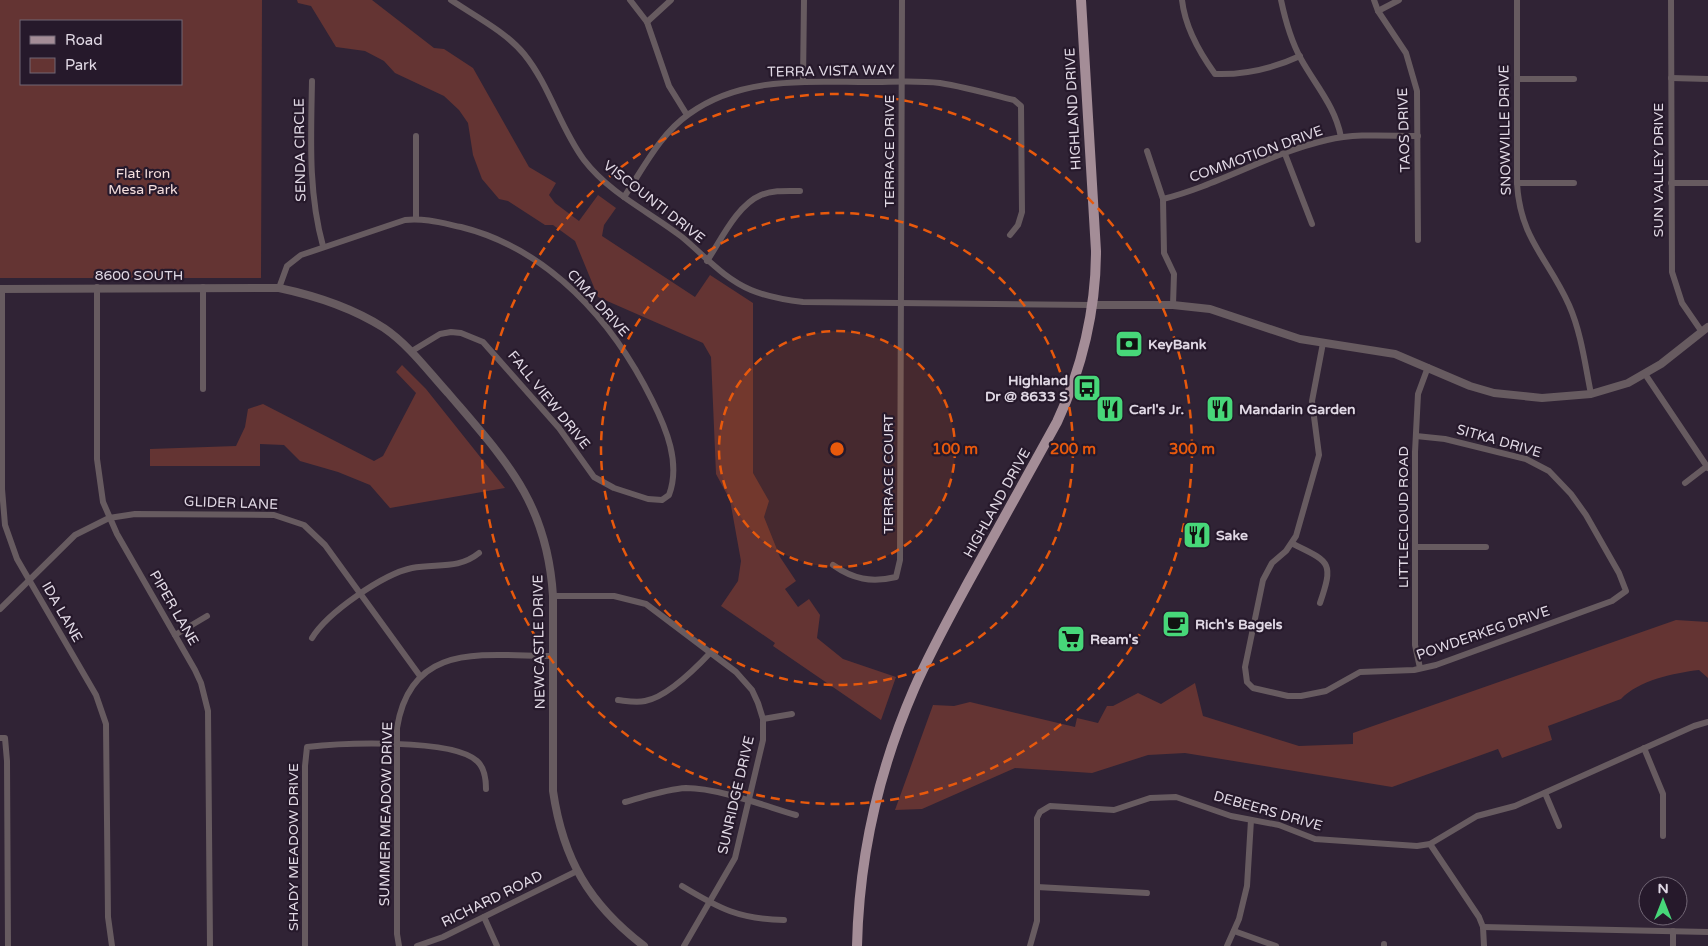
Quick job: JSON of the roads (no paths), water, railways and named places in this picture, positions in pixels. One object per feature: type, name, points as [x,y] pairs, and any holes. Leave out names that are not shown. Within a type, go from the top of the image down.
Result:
[{"type":"main road","name":"HIGHLAND DRIVE","points":[[857,946],[859,902],[871,826],[880,788],[902,719],[926,662],[1059,417],[1080,359],[1092,305],[1096,240],[1081,0]]},
{"type":"street","name":"VISCOUNTI DRIVE","points":[[451,0],[508,39],[524,54],[584,160],[599,177],[683,238],[707,261],[736,282],[752,290],[786,300],[1092,305]]},
{"type":"street","points":[[630,0],[647,22],[669,86],[687,115]]},
{"type":"street","points":[[647,22],[672,0]]},
{"type":"street","points":[[804,0],[804,82]]},
{"type":"street","name":"TERRACE DRIVE","points":[[902,0],[902,303]]},
{"type":"street","points":[[1182,0],[1193,37],[1214,74],[1231,75],[1267,70],[1300,56]]},
{"type":"street","points":[[1281,0],[1288,26],[1300,56],[1329,101],[1335,113],[1341,137]]},
{"type":"street","name":"TAOS DRIVE","points":[[1374,0],[1378,11],[1406,53],[1417,91],[1418,240]]},
{"type":"street","points":[[1378,11],[1399,0]]},
{"type":"street","name":"SNOWVILLE DRIVE","points":[[1517,0],[1517,183],[1519,205],[1525,227],[1569,304],[1574,317],[1591,394]]},
{"type":"street","name":"SUN VALLEY DRIVE","points":[[1671,0],[1672,272],[1682,304],[1705,330]]},
{"type":"street","points":[[1671,78],[1708,79]]},
{"type":"street","points":[[1517,79],[1574,80]]},
{"type":"street","name":"SENDA CIRCLE","points":[[312,81],[313,200],[323,246]]},
{"type":"street","name":"TERRA VISTA WAY","points":[[624,197],[662,140],[687,115],[704,104],[740,90],[781,82],[902,82],[951,85],[1014,100],[1021,106],[1022,212],[1018,225],[1010,235]]},
{"type":"street","points":[[416,136],[416,219]]},
{"type":"street","name":"COMMOTION DRIVE","points":[[1163,199],[1203,187],[1285,154],[1341,137],[1418,136]]},
{"type":"street","points":[[1147,152],[1163,199],[1164,253],[1174,274],[1173,305]]},
{"type":"street","points":[[1285,154],[1312,224]]},
{"type":"street","points":[[1517,183],[1574,183]]},
{"type":"street","points":[[1671,183],[1708,183]]},
{"type":"street","points":[[707,261],[741,212],[754,199],[776,192],[800,191]]},
{"type":"street","name":"CIMA DRIVE","points":[[279,288],[287,266],[292,261],[323,246],[393,223],[416,219],[466,229],[509,243],[551,270],[570,286],[631,360],[666,430],[673,464],[672,489],[666,498]]},
{"type":"street","points":[[203,287],[203,389]]},
{"type":"street","name":"PIPER LANE","points":[[97,288],[98,481],[109,518],[201,683],[208,711],[210,946]]},
{"type":"street","name":"8600 SOUTH","points":[[1,289],[279,288]]},
{"type":"street","name":"NEWCASTLE DRIVE","points":[[279,288],[318,296],[354,311],[385,329],[412,351],[508,465],[524,489],[540,524],[547,546],[553,596],[553,791],[565,844],[577,871],[602,908],[617,924],[644,946]]},
{"type":"street","name":"IDA LANE","points":[[1,289],[2,507],[10,542],[29,580],[96,696],[106,724],[108,917],[112,946]]},
{"type":"street","name":"TERRACE COURT","points":[[833,565],[845,574],[863,579],[879,580],[896,576],[899,569],[902,303]]},
{"type":"street","points":[[1092,305],[1173,305],[1224,312],[1278,332],[1322,343],[1387,352],[1428,367],[1470,386],[1494,393],[1542,398],[1591,394],[1628,383],[1645,374],[1705,330]]},
{"type":"street","name":"FALL VIEW DRIVE","points":[[412,351],[440,334],[451,332],[461,333],[483,342],[559,428],[594,477],[614,488],[648,499],[666,498]]},
{"type":"street","points":[[1320,604],[1328,580],[1327,566],[1316,555],[1292,544],[1319,455],[1312,401],[1322,343]]},
{"type":"street","name":"LITTLECLOUD ROAD","points":[[1420,668],[1415,645],[1416,436],[1418,394],[1428,367]]},
{"type":"street","points":[[1645,374],[1707,467],[1685,483]]},
{"type":"street","name":"SITKA DRIVE","points":[[1416,436],[1450,440],[1526,459],[1549,471],[1571,494],[1586,515],[1619,573],[1626,592]]},
{"type":"street","name":"GLIDER LANE","points":[[0,609],[75,536],[109,518],[135,514],[258,514],[289,519],[304,525],[325,544],[359,595],[420,676]]},
{"type":"street","name":"POWDERKEG DRIVE","points":[[1292,544],[1272,563],[1263,580],[1245,667],[1247,682],[1253,688],[1288,696],[1301,696],[1326,691],[1360,672],[1403,672],[1436,665],[1612,601],[1626,592]]},
{"type":"street","points":[[1415,547],[1486,547]]},
{"type":"street","points":[[312,638],[325,621],[359,595],[393,574],[430,565],[458,565],[470,560],[479,553]]},
{"type":"street","name":"SUNRIDGE DRIVE","points":[[553,596],[614,596],[646,604],[743,678],[758,703],[763,719],[760,755],[735,858],[684,946]]},
{"type":"street","points":[[175,635],[207,616]]},
{"type":"street","points":[[618,700],[636,703],[656,698],[702,662],[711,652]]},
{"type":"street","name":"SUMMER MEADOW DRIVE","points":[[399,946],[397,934],[397,745],[400,712],[405,698],[420,676],[430,668],[460,657],[553,656]]},
{"type":"street","points":[[763,719],[792,714]]},
{"type":"street","name":"DEBEERS DRIVE","points":[[1037,887],[1037,818],[1040,812],[1056,806],[1114,810],[1139,800],[1163,797],[1189,800],[1223,814],[1279,825],[1315,839],[1405,845],[1430,844],[1476,816],[1515,806],[1644,748],[1708,722]]},
{"type":"street","points":[[0,738],[5,738],[7,761],[8,946]]},
{"type":"street","name":"SHADY MEADOW DRIVE","points":[[305,946],[305,766],[307,748],[326,745],[397,745]]},
{"type":"street","points":[[397,745],[438,747],[470,755],[479,762],[485,775],[486,789]]},
{"type":"street","points":[[1644,748],[1663,794],[1664,836]]},
{"type":"street","points":[[625,802],[684,788],[750,802],[796,815]]},
{"type":"street","points":[[1545,793],[1559,826]]},
{"type":"street","points":[[1226,946],[1234,931],[1247,886],[1251,820]]},
{"type":"street","points":[[1430,844],[1479,917],[1483,927],[1484,946]]},
{"type":"street","name":"RICHARD ROAD","points":[[417,946],[484,918],[577,871]]},
{"type":"street","points":[[682,886],[710,903],[749,918],[784,920]]},
{"type":"street","points":[[1030,946],[1037,921],[1037,887],[1147,893]]},
{"type":"street","points":[[484,918],[497,946]]},
{"type":"street","points":[[1483,927],[1708,932]]},
{"type":"street","points":[[1234,931],[1276,946]]},
{"type":"street","points":[[1673,931],[1673,946]]},
{"type":"place","name":"KeyBank","points":[[1129,344]]},
{"type":"place","name":"Highland Dr @ 8633 S","points":[[1087,388]]},
{"type":"place","name":"Carl's Jr.","points":[[1110,409]]},
{"type":"place","name":"Mandarin Garden","points":[[1220,409]]},
{"type":"place","name":"Sake","points":[[1197,535]]},
{"type":"place","name":"Rich's Bagels","points":[[1176,624]]},
{"type":"place","name":"Ream's","points":[[1071,639]]},
{"type":"park label","name":"Flat Iron Mesa Park","points":[[143,182]]}]
